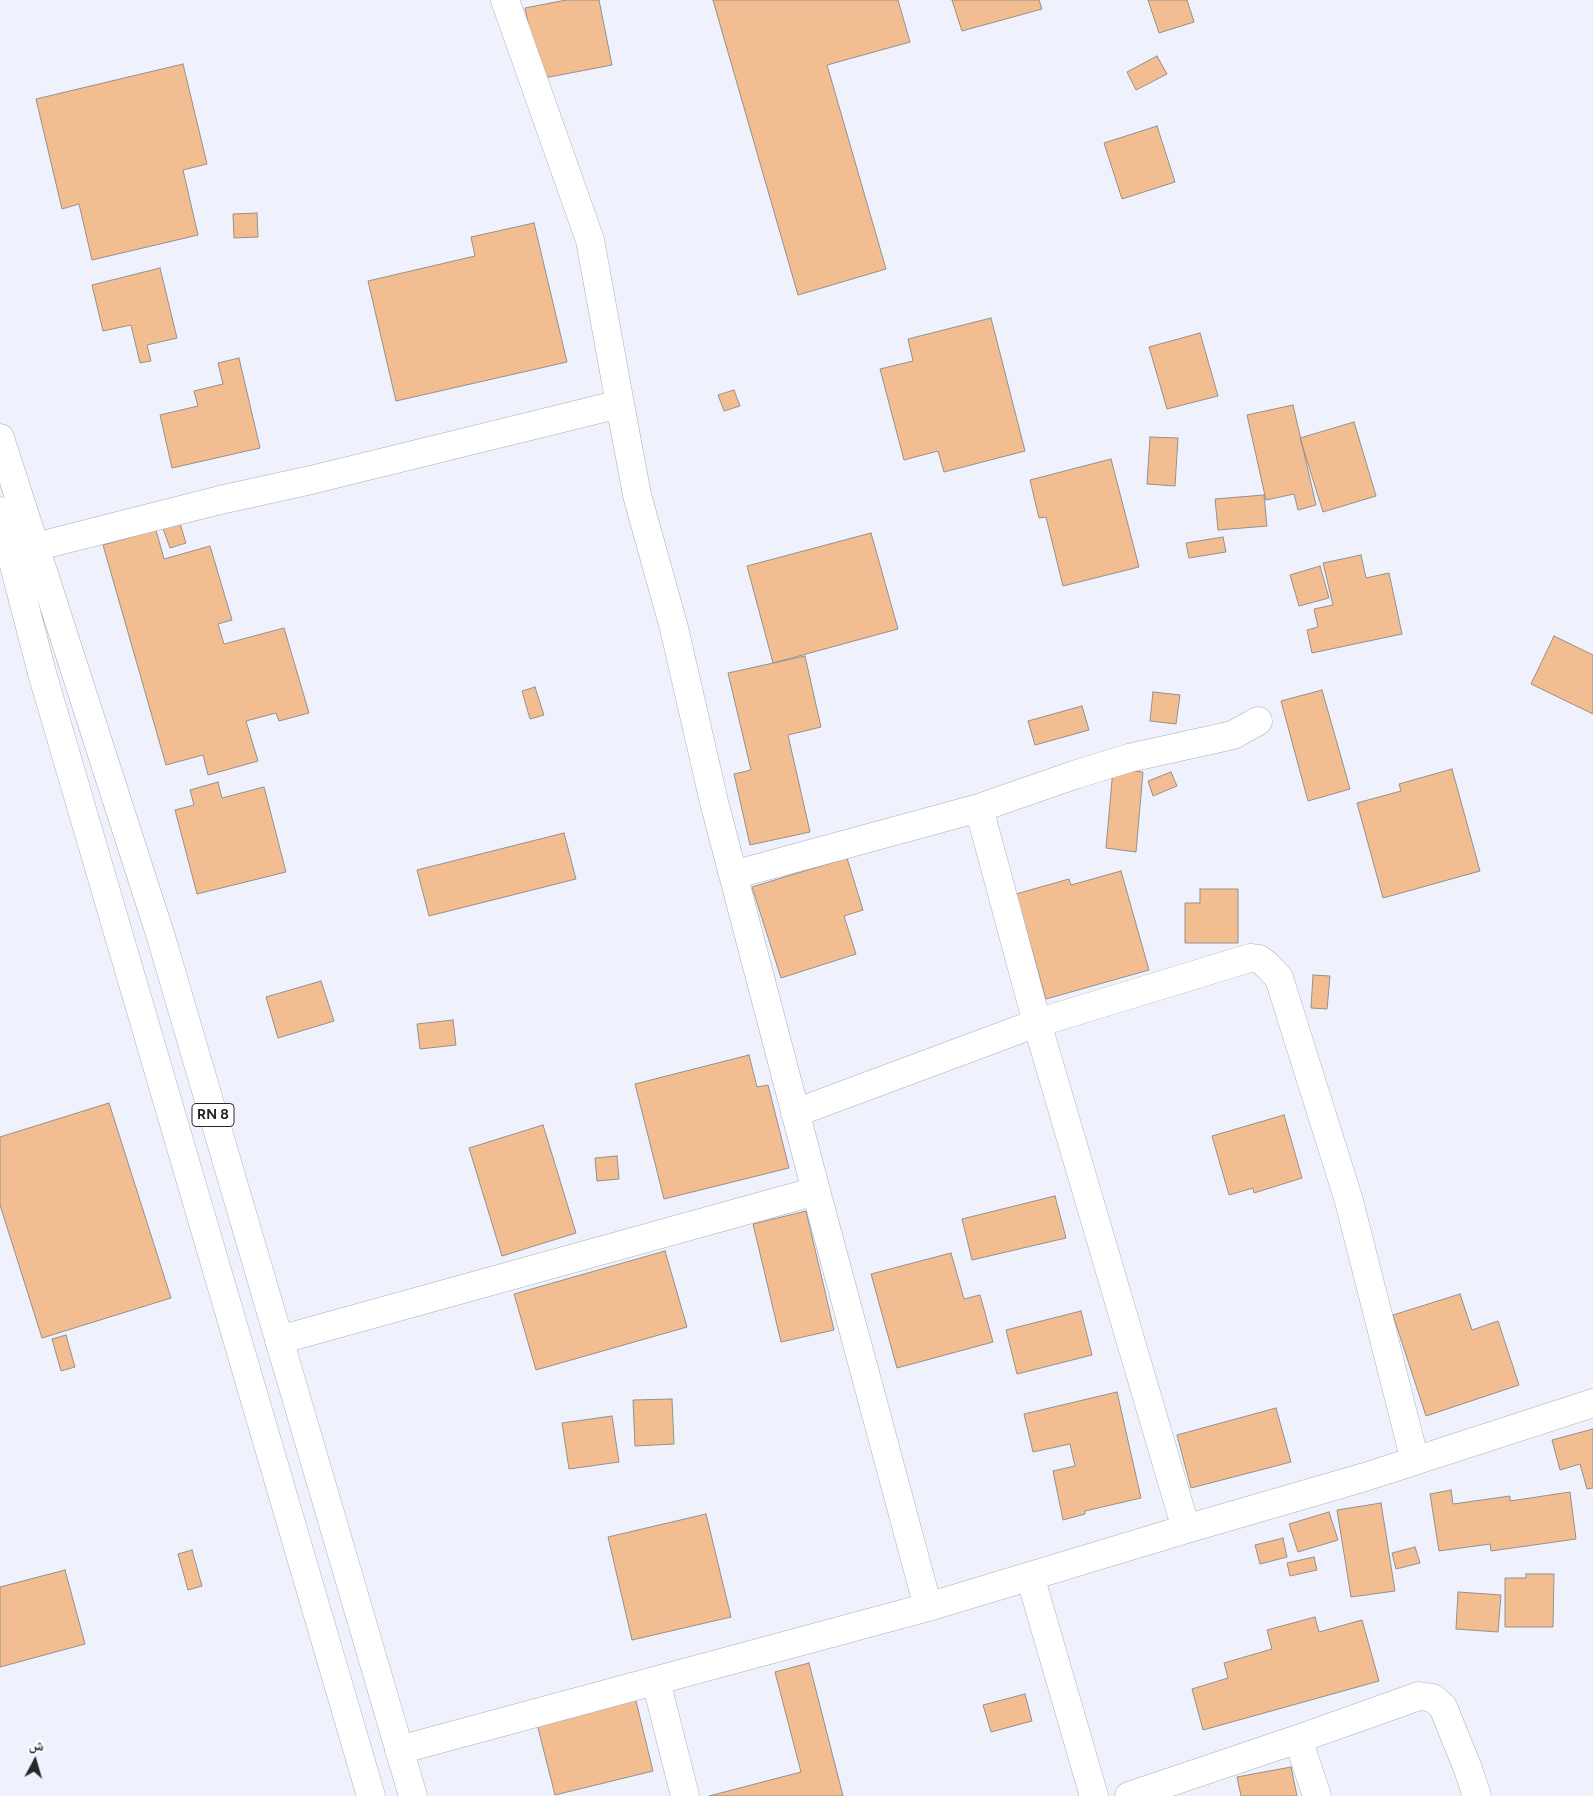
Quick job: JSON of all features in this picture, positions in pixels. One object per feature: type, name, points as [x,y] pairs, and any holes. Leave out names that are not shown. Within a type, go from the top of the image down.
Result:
[{"type":"street","points":[[505,0],[590,240],[637,495],[674,628],[714,802],[795,1113],[928,1606]]},
{"type":"street","points":[[35,547],[211,502],[311,480],[620,404]]},
{"type":"street","name":"RN 8","points":[[0,438],[161,937],[413,1796]]},
{"type":"street","name":"RN 8","points":[[0,511],[42,673],[371,1796]]},
{"type":"street","points":[[733,875],[979,808],[1129,758],[1233,735],[1258,721]]},
{"type":"street","points":[[979,808],[1037,1023],[1186,1529]]},
{"type":"street","points":[[795,1113],[1037,1023],[1250,958],[1259,959],[1279,978],[1349,1201],[1415,1461]]},
{"type":"street","points":[[279,1340],[816,1191]]},
{"type":"street","points":[[399,1750],[928,1606],[1366,1477],[1593,1403]]},
{"type":"street","points":[[1030,1576],[1094,1796]]},
{"type":"street","points":[[656,1681],[685,1796]]},
{"type":"street","points":[[1129,1796],[1298,1740],[1419,1696],[1434,1698],[1443,1706],[1477,1796]]},
{"type":"street","points":[[1298,1740],[1317,1796]]},
{"type":"building","points":[[566,0],[599,0],[612,65],[539,79],[525,8]]},
{"type":"building","points":[[713,0],[898,0],[910,42],[827,65],[886,269],[798,295]]},
{"type":"building","points":[[952,0],[1039,0],[1042,9],[962,31]]},
{"type":"building","points":[[1148,0],[1187,0],[1194,22],[1159,33]]},
{"type":"building","points":[[1157,56],[1167,74],[1136,90],[1127,72]]},
{"type":"building","points":[[183,64],[207,164],[183,170],[198,235],[92,260],[79,204],[62,209],[36,99]]},
{"type":"building","points":[[1157,126],[1175,182],[1122,199],[1104,143]]},
{"type":"building","points":[[257,213],[258,237],[234,238],[233,214]]},
{"type":"building","points":[[534,223],[567,362],[396,401],[368,281],[475,256],[471,237]]},
{"type":"building","points":[[160,268],[177,338],[147,345],[151,361],[140,363],[131,325],[103,331],[92,285]]},
{"type":"building","points":[[991,318],[1025,451],[944,472],[938,451],[904,460],[880,369],[913,361],[908,339]]},
{"type":"building","points":[[1200,333],[1218,396],[1167,409],[1149,347]]},
{"type":"building","points":[[239,358],[260,448],[172,468],[160,415],[198,406],[194,391],[223,384],[218,363]]},
{"type":"building","points":[[734,390],[740,406],[724,411],[718,395]]},
{"type":"building","points":[[1293,405],[1316,505],[1298,510],[1294,494],[1266,500],[1247,415]]},
{"type":"building","points":[[1354,422],[1376,496],[1323,512],[1300,438]]},
{"type":"building","points":[[1150,437],[1178,438],[1175,486],[1147,484]]},
{"type":"building","points":[[1111,459],[1139,567],[1063,586],[1046,517],[1039,518],[1030,480]]},
{"type":"building","points":[[1264,495],[1267,526],[1218,530],[1215,499]]},
{"type":"building","points":[[178,517],[186,543],[170,548],[161,523]]},
{"type":"building","points":[[156,530],[164,559],[210,546],[232,620],[218,624],[224,644],[284,628],[309,713],[279,721],[276,713],[246,721],[258,761],[208,775],[203,755],[166,765],[103,545]]},
{"type":"building","points":[[871,533],[898,629],[773,663],[747,566]]},
{"type":"building","points":[[1223,537],[1226,552],[1189,558],[1186,543]]},
{"type":"building","points":[[1361,555],[1366,578],[1389,573],[1402,634],[1312,653],[1307,630],[1318,627],[1314,609],[1333,605],[1323,563]]},
{"type":"building","points":[[1320,566],[1329,598],[1299,606],[1290,575]]},
{"type":"building","points":[[1554,636],[1593,655],[1593,714],[1531,684]]},
{"type":"building","points":[[805,656],[821,727],[788,735],[810,832],[750,845],[734,774],[751,770],[728,673]]},
{"type":"building","points":[[535,687],[544,715],[530,719],[522,691]]},
{"type":"building","points":[[1322,690],[1350,789],[1308,801],[1281,701]]},
{"type":"building","points":[[1153,692],[1180,695],[1176,724],[1150,721]]},
{"type":"building","points":[[1082,706],[1089,730],[1035,745],[1028,721]]},
{"type":"building","points":[[1113,769],[1143,772],[1136,852],[1106,848]]},
{"type":"building","points":[[1452,769],[1480,871],[1383,898],[1357,803],[1401,791],[1399,784]]},
{"type":"building","points":[[1171,772],[1177,786],[1153,796],[1148,781]]},
{"type":"building","points":[[218,782],[222,798],[264,787],[286,872],[197,894],[175,810],[194,805],[190,790]]},
{"type":"building","points":[[564,833],[576,879],[429,916],[417,870]]},
{"type":"building","points":[[847,858],[863,910],[844,916],[856,954],[781,978],[752,887]]},
{"type":"building","points":[[1121,871],[1149,970],[1046,999],[1016,894],[1069,879],[1071,885]]},
{"type":"building","points":[[1200,889],[1238,889],[1238,943],[1185,943],[1185,903],[1200,903]]},
{"type":"building","points":[[1313,975],[1330,976],[1327,1009],[1311,1008]]},
{"type":"building","points":[[321,981],[334,1021],[278,1038],[266,997]]},
{"type":"building","points":[[453,1020],[456,1045],[420,1049],[417,1024]]},
{"type":"building","points":[[749,1055],[757,1087],[768,1085],[789,1168],[664,1199],[635,1084]]},
{"type":"building","points":[[109,1103],[171,1298],[42,1338],[0,1205],[0,1137]]},
{"type":"building","points":[[1284,1115],[1302,1178],[1254,1193],[1253,1188],[1229,1195],[1212,1136]]},
{"type":"building","points":[[543,1125],[576,1233],[502,1256],[469,1148]]},
{"type":"building","points":[[617,1156],[619,1179],[597,1181],[595,1158]]},
{"type":"building","points":[[1055,1196],[1066,1238],[972,1260],[962,1219]]},
{"type":"building","points":[[806,1211],[834,1330],[781,1342],[753,1224]]},
{"type":"building","points":[[665,1251],[687,1327],[536,1370],[514,1294]]},
{"type":"building","points":[[951,1253],[964,1299],[980,1295],[993,1342],[897,1368],[871,1274]]},
{"type":"building","points":[[1460,1294],[1472,1330],[1498,1321],[1519,1385],[1426,1416],[1393,1315]]},
{"type":"building","points":[[1081,1311],[1092,1355],[1017,1374],[1006,1330]]},
{"type":"building","points":[[66,1335],[75,1367],[61,1371],[52,1339]]},
{"type":"building","points":[[1117,1392],[1141,1498],[1085,1511],[1085,1514],[1063,1520],[1053,1471],[1075,1466],[1070,1444],[1033,1452],[1024,1414]]},
{"type":"building","points":[[672,1399],[674,1444],[635,1446],[633,1400]]},
{"type":"building","points":[[1276,1408],[1291,1462],[1191,1488],[1177,1435]]},
{"type":"building","points":[[612,1416],[619,1462],[569,1469],[562,1423]]},
{"type":"building","points":[[1593,1429],[1593,1488],[1587,1489],[1580,1464],[1560,1470],[1552,1440]]},
{"type":"building","points":[[1451,1490],[1453,1504],[1510,1496],[1510,1501],[1570,1492],[1576,1539],[1491,1551],[1490,1544],[1439,1551],[1430,1494]]},
{"type":"building","points":[[1381,1503],[1395,1591],[1351,1597],[1337,1510]]},
{"type":"building","points":[[1329,1512],[1338,1540],[1298,1552],[1289,1524]]},
{"type":"building","points":[[706,1514],[731,1617],[632,1640],[608,1537]]},
{"type":"building","points":[[1283,1538],[1287,1557],[1260,1564],[1255,1545]]},
{"type":"building","points":[[1415,1547],[1420,1563],[1396,1569],[1392,1553]]},
{"type":"building","points":[[192,1550],[202,1586],[188,1590],[178,1554]]},
{"type":"building","points":[[1314,1557],[1317,1570],[1290,1576],[1287,1563]]},
{"type":"building","points":[[65,1570],[85,1644],[0,1667],[0,1587]]},
{"type":"building","points":[[1526,1574],[1554,1574],[1553,1627],[1505,1627],[1505,1578],[1526,1578]]},
{"type":"building","points":[[1458,1592],[1501,1595],[1498,1632],[1456,1629]]},
{"type":"building","points":[[1315,1617],[1319,1632],[1362,1620],[1379,1681],[1203,1730],[1192,1689],[1228,1678],[1224,1663],[1272,1649],[1267,1630]]},
{"type":"building","points":[[809,1663],[843,1796],[709,1796],[801,1772],[775,1672]]},
{"type":"building","points":[[1025,1694],[1032,1721],[991,1732],[983,1705]]},
{"type":"building","points":[[635,1697],[653,1771],[555,1795],[536,1720]]},
{"type":"building","points":[[1291,1767],[1297,1796],[1241,1796],[1237,1777]]}]
